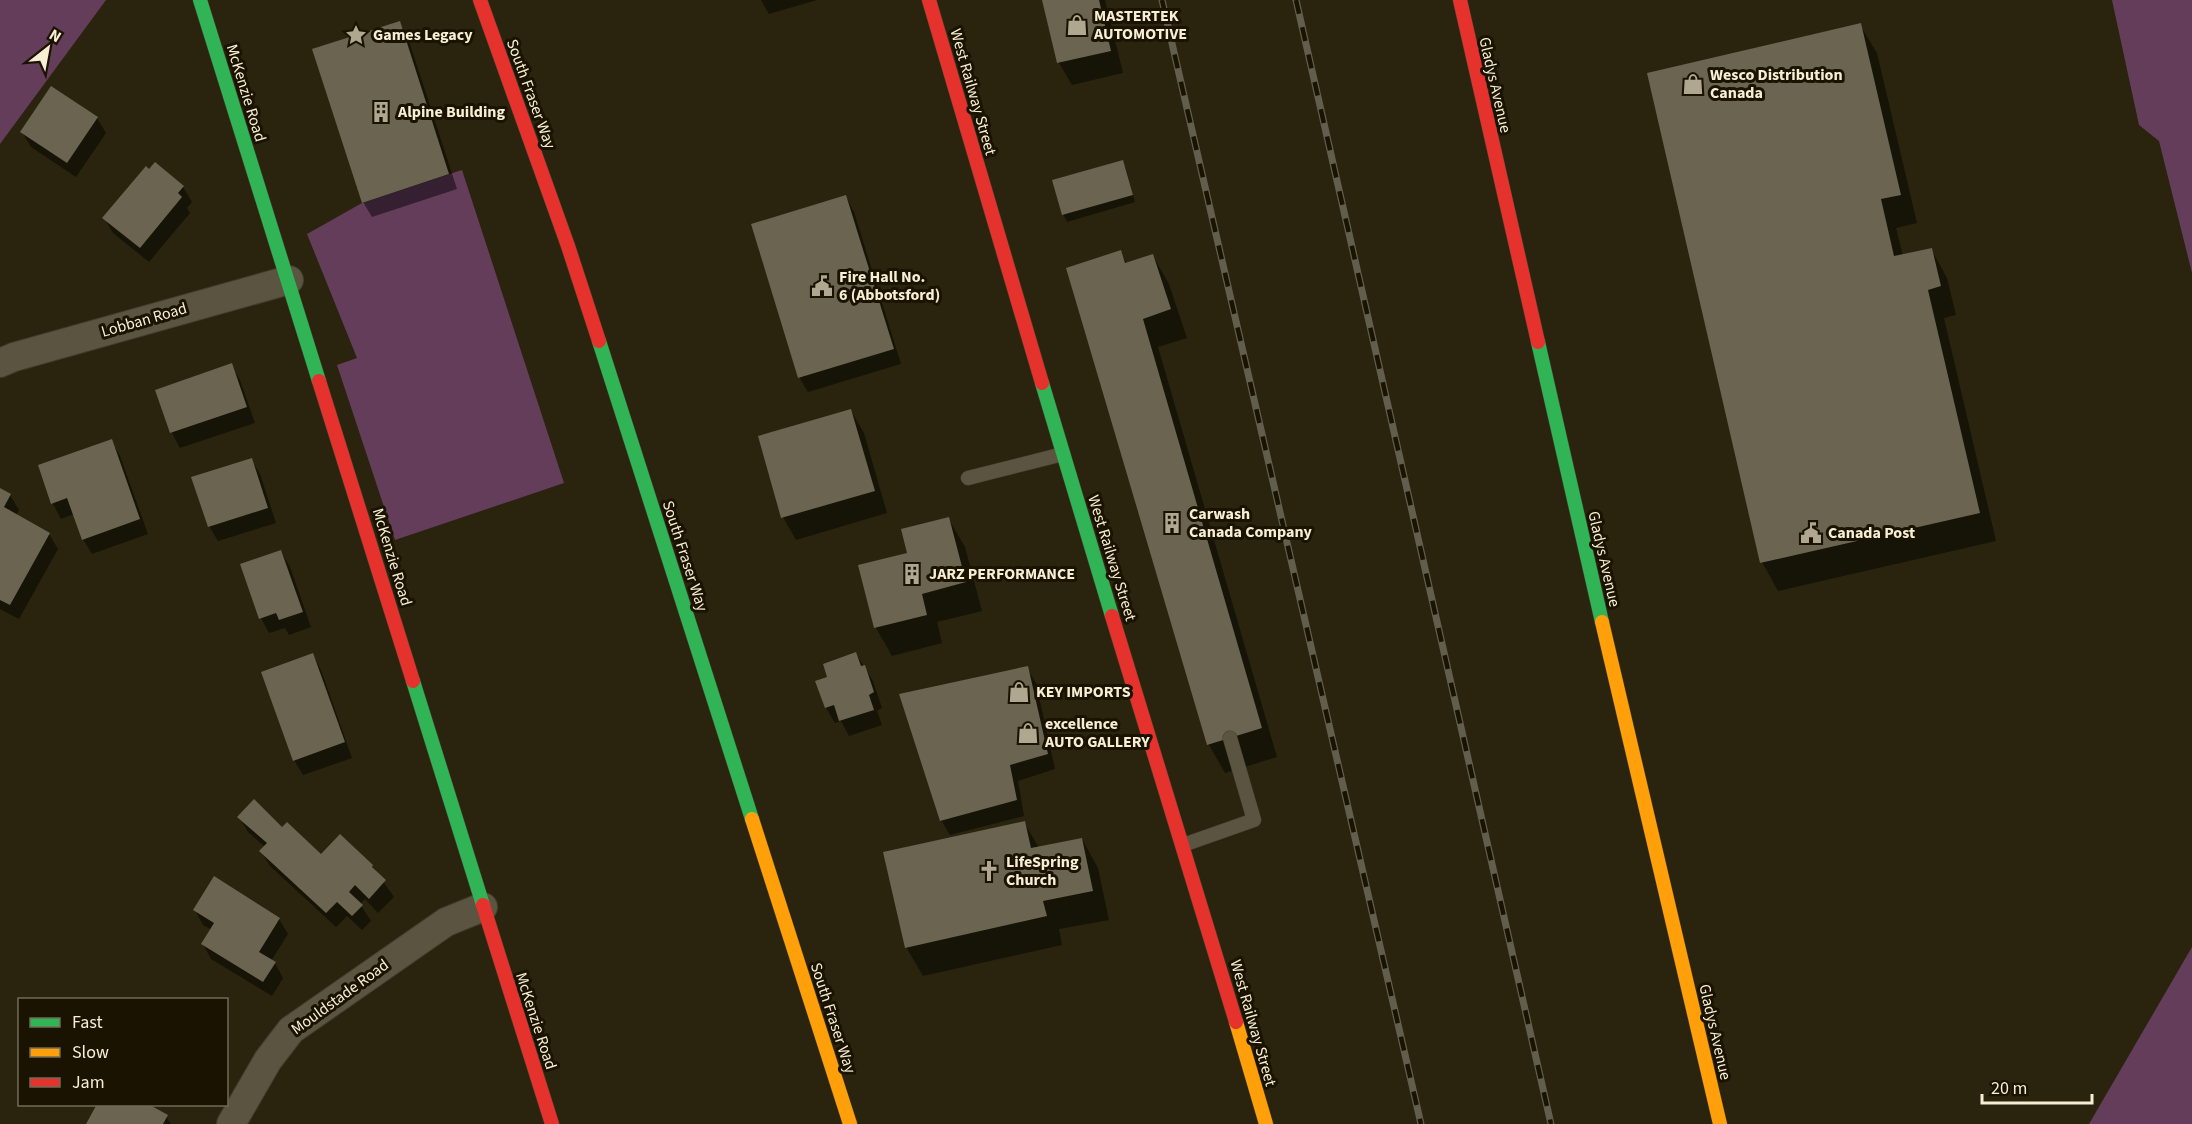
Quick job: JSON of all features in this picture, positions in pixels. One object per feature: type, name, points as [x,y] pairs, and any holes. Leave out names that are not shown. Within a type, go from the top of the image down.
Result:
[{"type":"street","name":"McKenzie Road","points":[[200,0],[552,1124]]},
{"type":"street","name":"South Fraser Way","points":[[480,0],[568,246],[850,1124]]},
{"type":"street","name":"West Railway Street","points":[[929,0],[1063,454],[1266,1124]]},
{"type":"street","name":"Gladys Avenue","points":[[1460,0],[1638,782],[1720,1124]]},
{"type":"street","name":"Lobban Road","points":[[0,363],[14,357],[289,280]]},
{"type":"street","name":"Mouldstade Road","points":[[231,1124],[268,1059],[291,1030],[447,922],[483,907]]},
{"type":"lane","points":[[968,478],[1063,454]]},
{"type":"lane","points":[[1183,845],[1254,820],[1230,738]]},
{"type":"shaded area","points":[[0,0],[106,0],[0,144]]},
{"type":"shaded area","points":[[2112,0],[2192,0],[2192,273],[2159,141],[2139,125]]},
{"type":"shaded area","points":[[462,170],[564,483],[395,540],[337,365],[357,358],[307,234],[362,203]]},
{"type":"shaded area","points":[[2192,947],[2192,1124],[2089,1124]]},
{"type":"building","name":"MASTERTEK AUTOMOTIVE","points":[[1042,0],[1099,0],[1111,51],[1057,63]]},
{"type":"building","name":"Alpine Building","points":[[400,21],[449,174],[362,203],[312,49]]},
{"type":"building","points":[[1861,23],[1901,195],[1881,199],[1894,256],[1932,248],[1941,286],[1928,290],[1980,513],[1760,563],[1647,73]]},
{"type":"building","points":[[51,86],[98,117],[67,163],[20,132]]},
{"type":"building","points":[[1123,160],[1133,195],[1062,215],[1052,180]]},
{"type":"building","points":[[155,162],[184,186],[178,193],[182,197],[140,248],[102,218],[146,166],[149,169]]},
{"type":"building","name":"Fire Hall No. 6 (Abbotsford)","points":[[846,195],[894,349],[798,378],[751,224]]},
{"type":"building","name":"Carwash Canada Company","points":[[1121,250],[1125,263],[1153,254],[1171,309],[1143,319],[1262,728],[1207,745],[1066,268]]},
{"type":"building","points":[[232,363],[247,407],[170,433],[155,390]]},
{"type":"building","points":[[851,409],[875,491],[781,518],[758,436]]},
{"type":"building","points":[[112,439],[140,519],[82,540],[67,498],[51,504],[38,465]]},
{"type":"building","points":[[252,458],[268,508],[208,527],[191,477]]},
{"type":"building","points":[[0,488],[11,494],[4,507],[50,533],[10,605],[0,600]]},
{"type":"building","name":"JARZ PERFORMANCE","points":[[949,517],[966,582],[922,594],[927,615],[874,628],[858,565],[907,553],[901,529]]},
{"type":"building","points":[[281,550],[303,612],[279,620],[276,613],[259,619],[240,564]]},
{"type":"building","points":[[856,652],[861,666],[865,665],[874,692],[869,695],[874,710],[839,721],[834,705],[825,708],[815,681],[827,677],[823,664]]},
{"type":"building","points":[[313,653],[345,742],[293,761],[261,672]]},
{"type":"building","points":[[1028,666],[1048,754],[1010,765],[1017,800],[940,821],[899,694]]},
{"type":"building","points":[[254,799],[282,827],[287,822],[321,854],[340,834],[386,880],[369,899],[355,885],[349,892],[363,905],[352,916],[337,902],[326,913],[259,851],[267,843],[237,817]]},
{"type":"building","name":"LifeSpring Church","points":[[1025,821],[1031,848],[1082,838],[1093,891],[1043,901],[1047,916],[905,948],[883,852]]},
{"type":"building","points":[[214,876],[280,918],[259,952],[276,962],[263,982],[201,944],[214,923],[193,910]]},
{"type":"building","points":[[96,1106],[152,1106],[168,1115],[163,1124],[86,1124]]},
{"type":"railway","points":[[1162,0],[1421,1124]]},
{"type":"railway","points":[[1296,0],[1551,1124]]},
{"type":"traffic: fast","points":[[200,0],[319,381]]},
{"type":"traffic: fast","points":[[599,341],[752,819]]},
{"type":"traffic: fast","points":[[1538,342],[1602,622]]},
{"type":"traffic: fast","points":[[1042,383],[1112,616]]},
{"type":"traffic: fast","points":[[413,681],[483,905]]},
{"type":"traffic: slow","points":[[1602,622],[1720,1124]]},
{"type":"traffic: slow","points":[[752,819],[850,1124]]},
{"type":"traffic: slow","points":[[1236,1022],[1266,1124]]},
{"type":"traffic: jam","points":[[480,0],[568,246],[599,341]]},
{"type":"traffic: jam","points":[[929,0],[1042,383]]},
{"type":"traffic: jam","points":[[1460,0],[1538,342]]},
{"type":"traffic: jam","points":[[319,381],[413,681]]},
{"type":"traffic: jam","points":[[1112,616],[1236,1022]]},
{"type":"traffic: jam","points":[[483,905],[552,1124]]},
{"type":"place","name":"MASTERTEK AUTOMOTIVE","points":[[1077,25]]},
{"type":"place","name":"Games Legacy","points":[[356,35]]},
{"type":"place","name":"Wesco Distribution Canada","points":[[1693,84]]},
{"type":"place","name":"Alpine Building","points":[[381,112]]},
{"type":"place","name":"Fire Hall No. 6 (Abbotsford)","points":[[822,286]]},
{"type":"place","name":"Carwash Canada Company","points":[[1172,523]]},
{"type":"place","name":"Canada Post","points":[[1811,533]]},
{"type":"place","name":"JARZ PERFORMANCE","points":[[912,574]]},
{"type":"place","name":"KEY IMPORTS","points":[[1019,692]]},
{"type":"place","name":"excellence AUTO GALLERY","points":[[1028,733]]},
{"type":"place","name":"LifeSpring Church","points":[[989,871]]}]
